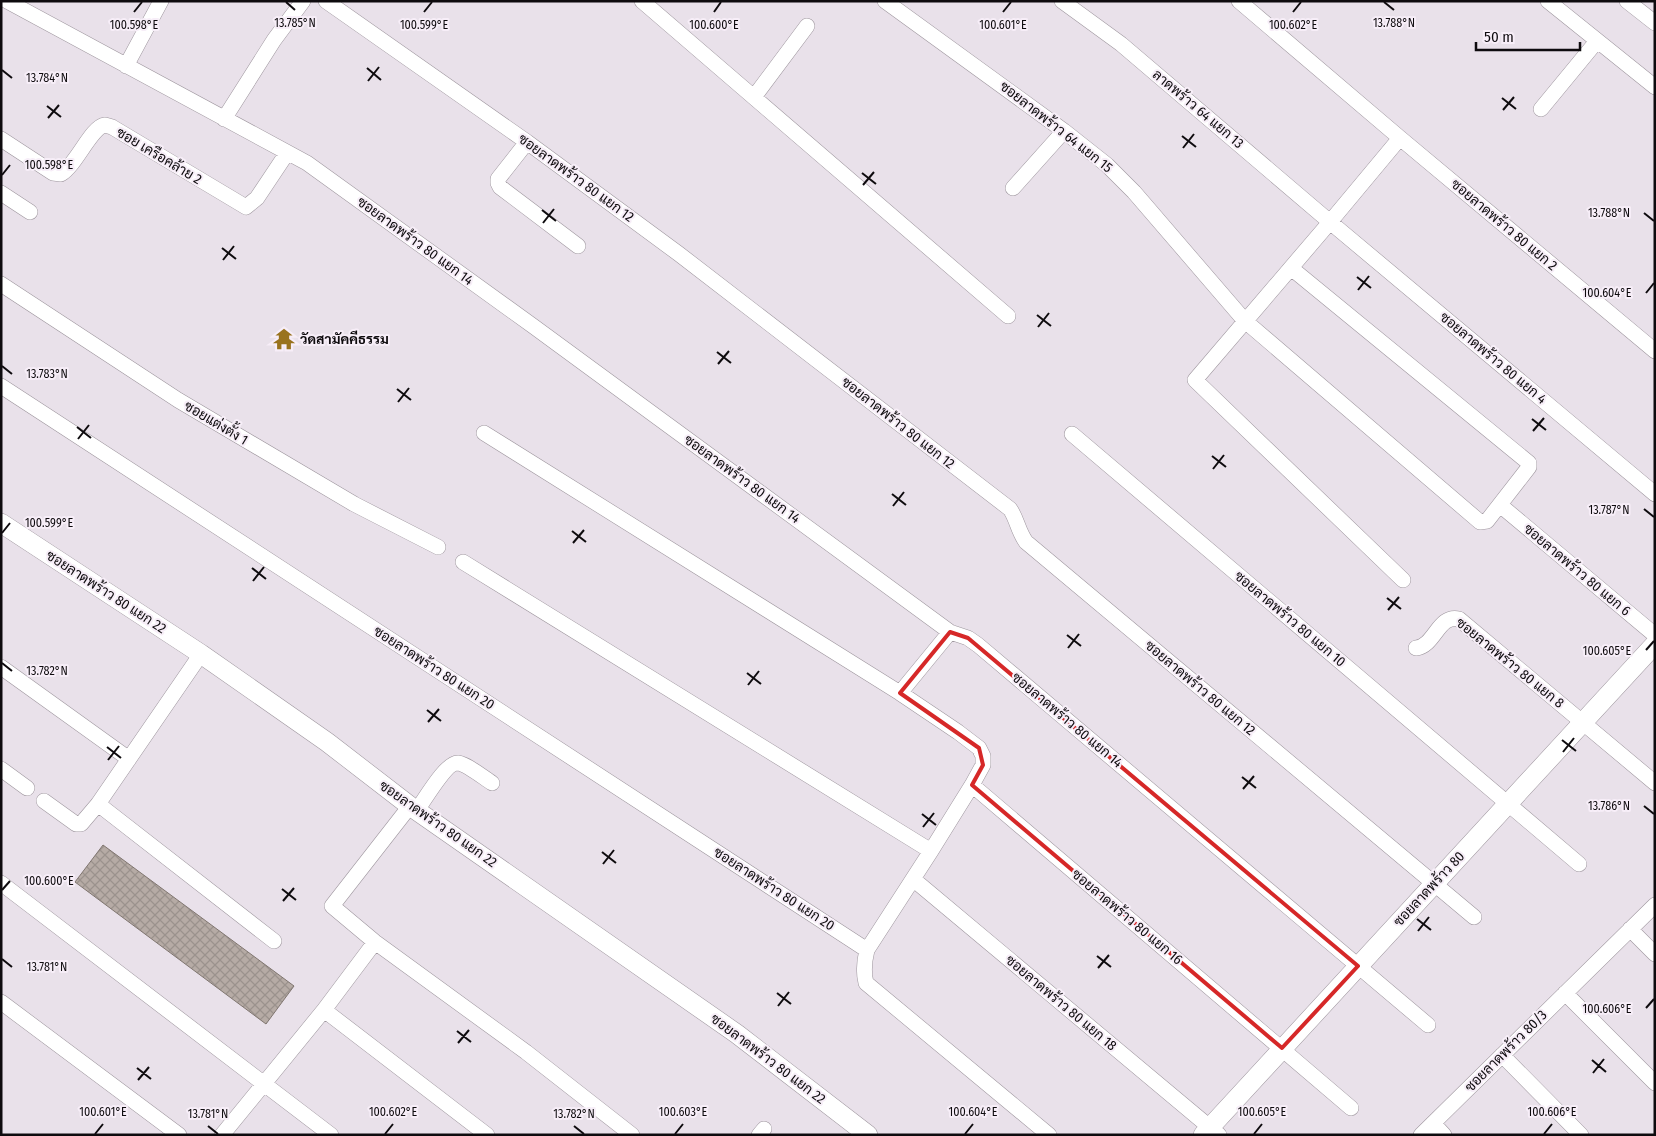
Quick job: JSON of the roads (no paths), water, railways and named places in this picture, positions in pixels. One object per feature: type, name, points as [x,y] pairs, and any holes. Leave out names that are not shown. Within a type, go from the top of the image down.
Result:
[{"type":"street","name":"ซอยลาดพร้าว 80 แยก 14","points":[[8,1],[307,163],[950,632],[968,638],[978,645],[1428,1025]]},
{"type":"street","points":[[126,66],[161,1]]},
{"type":"street","points":[[224,119],[274,40],[303,1]]},
{"type":"street","name":"ซอยลาดพร้าว 80 แยก 12","points":[[326,1],[527,142],[679,254],[1010,509],[1016,517],[1020,534],[1026,542],[1474,917]]},
{"type":"street","name":"ซอยลาดพร้าว 64 แยก 15","points":[[885,1],[1064,131],[1107,165],[1134,192],[1245,321],[1480,522],[1487,521],[1529,467],[1526,459],[1291,268]]},
{"type":"street","name":"ลาดพร้าว 64 แยก 13","points":[[1062,1],[1120,44],[1330,222]]},
{"type":"street","name":"ซอยลาดพร้าว 80 แยก 2","points":[[1239,1],[1655,351]]},
{"type":"street","points":[[1548,1],[1655,87]]},
{"type":"street","points":[[1627,1],[1655,23]]},
{"type":"street","points":[[644,2],[1008,316]]},
{"type":"street","points":[[754,97],[807,26]]},
{"type":"street","points":[[1541,109],[1598,41]]},
{"type":"street","name":"ซอย เครือคล้าย 2","points":[[1,139],[53,173],[61,174],[75,160],[97,128],[105,125],[112,127],[246,207],[257,198],[287,152]]},
{"type":"street","points":[[1013,188],[1064,131]]},
{"type":"street","points":[[1400,138],[1195,380],[1403,580]]},
{"type":"street","points":[[527,142],[498,179],[498,183],[500,187],[578,246]]},
{"type":"street","points":[[1,193],[30,212]]},
{"type":"street","name":"ซอยลาดพร้าว 80 แยก 4","points":[[1330,222],[1655,494]]},
{"type":"street","name":"ซอยแต่งตั้ง 1","points":[[1,284],[195,410],[354,504],[438,547]]},
{"type":"street","name":"ซอยลาดพร้าว 80 แยก 20","points":[[1,386],[867,950]]},
{"type":"street","points":[[484,433],[900,693],[979,748],[983,756],[982,765],[972,785],[867,950],[864,964],[866,983],[1049,1135]]},
{"type":"street","name":"ซอยลาดพร้าว 80 แยก 10","points":[[1072,434],[1579,864]]},
{"type":"street","name":"ซอยลาดพร้าว 80 แยก 6","points":[[1500,505],[1655,635]]},
{"type":"street","name":"ซอยลาดพร้าว 80 แยก 22","points":[[1,523],[200,654],[327,742],[414,808],[737,1034],[868,1135]]},
{"type":"street","points":[[463,562],[930,852]]},
{"type":"street","name":"ซอยลาดพร้าว 80 แยก 8","points":[[1416,648],[1425,645],[1447,619],[1452,617],[1459,619],[1655,783]]},
{"type":"street","points":[[900,693],[950,632]]},
{"type":"street","name":"ซอยลาดพร้าว 80","points":[[1211,1132],[1282,1048],[1655,644]]},
{"type":"street","points":[[44,801],[76,824],[80,824],[98,804],[200,654]]},
{"type":"street","points":[[1,668],[129,759]]},
{"type":"street","points":[[492,784],[467,767],[459,763],[453,764],[444,772],[332,906],[375,942],[526,1052],[632,1135]]},
{"type":"street","points":[[1,769],[27,788]]},
{"type":"street","name":"ซอยลาดพร้าว 80 แยก 16","points":[[972,785],[1351,1108]]},
{"type":"street","points":[[98,804],[274,942]]},
{"type":"street","name":"ซอยลาดพร้าว 80 แยก 18","points":[[913,878],[1211,1132]]},
{"type":"street","points":[[1,883],[331,1135]]},
{"type":"street","name":"ซอยลาดพร้าว 80/3","points":[[1421,1135],[1655,905]]},
{"type":"street","points":[[1630,929],[1655,954]]},
{"type":"street","points":[[222,1135],[324,1010],[375,942]]},
{"type":"street","points":[[1566,993],[1655,1083]]},
{"type":"street","points":[[1,1002],[178,1135]]},
{"type":"street","points":[[324,1010],[487,1135]]},
{"type":"street","points":[[1502,1056],[1581,1135]]},
{"type":"street","points":[[1433,1124],[1444,1135]]},
{"type":"place","name":"วัดสามัคคีธรรม","points":[[284,339]]}]
